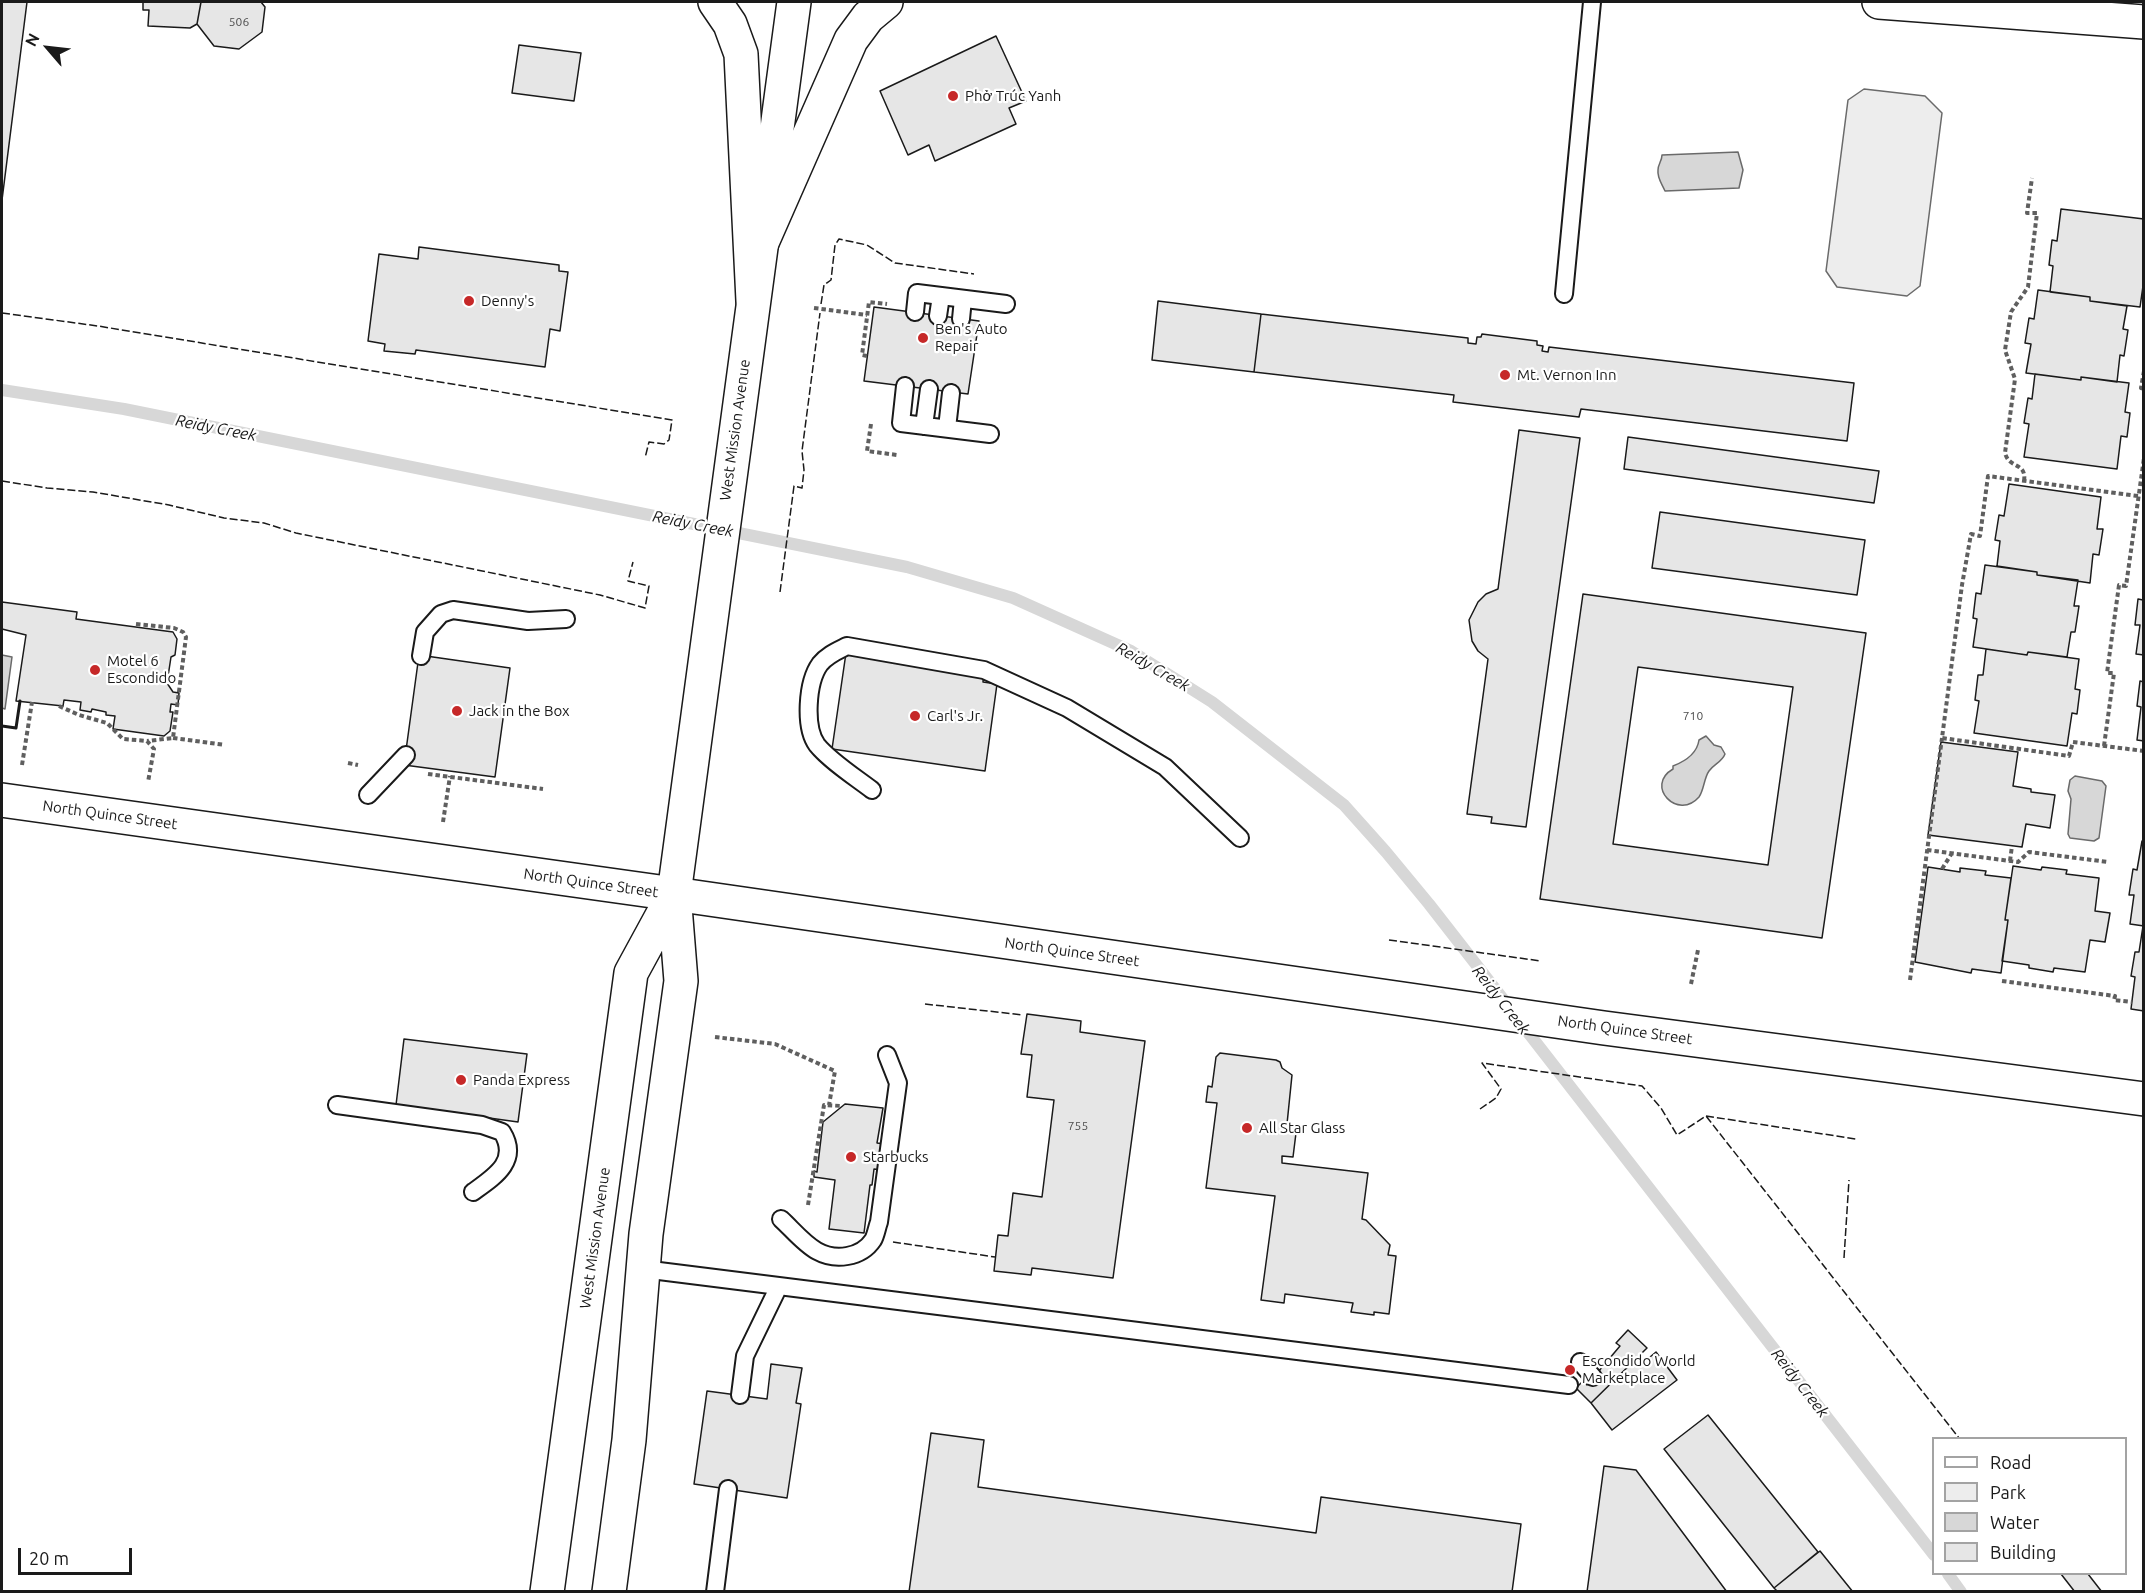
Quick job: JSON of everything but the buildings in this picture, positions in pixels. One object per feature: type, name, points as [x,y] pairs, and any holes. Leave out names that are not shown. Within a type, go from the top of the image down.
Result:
[{"type":"main road","points":[[715,2],[730,24],[741,54],[753,301]]},
{"type":"main road","name":"West Mission Avenue","points":[[609,1592],[629,1440],[646,1234],[681,981],[674,894],[794,2]]},
{"type":"main road","points":[[759,249],[851,40],[868,17],[886,2]]},
{"type":"main road","points":[[1879,2],[2144,22]]},
{"type":"main road","name":"North Quince Street","points":[[2,800],[1604,1028],[2144,1099]]},
{"type":"main road","name":"West Mission Avenue","points":[[547,1592],[631,974],[674,894]]},
{"type":"lane","points":[[1564,294],[1592,2]]},
{"type":"lane","points":[[915,310],[917,293],[1006,304]]},
{"type":"lane","points":[[938,316],[941,296]]},
{"type":"lane","points":[[961,319],[963,299]]},
{"type":"lane","points":[[905,386],[901,423],[990,434]]},
{"type":"lane","points":[[924,426],[929,389]]},
{"type":"lane","points":[[947,428],[951,393]]},
{"type":"lane","points":[[421,656],[425,632],[441,614],[453,610],[528,621],[566,619]]},
{"type":"lane","points":[[872,790],[818,746],[808,722],[813,679],[819,665],[831,654],[848,646],[984,670],[1067,708],[1165,767],[1240,838]]},
{"type":"lane","points":[[368,795],[405,755]]},
{"type":"lane","points":[[781,1219],[817,1251],[830,1255],[845,1257],[859,1253],[872,1240],[879,1222],[898,1083],[887,1055]]},
{"type":"lane","points":[[337,1105],[482,1125],[502,1132],[508,1142],[505,1162],[500,1172],[473,1192]]},
{"type":"lane","points":[[643,1269],[1569,1385]]},
{"type":"lane","points":[[740,1395],[745,1356],[779,1286]]},
{"type":"lane","points":[[1580,1362],[1593,1377]]},
{"type":"lane","points":[[715,1592],[728,1489]]},
{"type":"path","points":[[2024,481],[2023,470],[2010,462],[2005,453],[2015,379],[2005,350],[2011,312],[2028,288],[2037,213],[2027,213],[2032,178]]},
{"type":"path","points":[[867,356],[862,355],[869,302],[915,310]]},
{"type":"path","points":[[814,308],[867,315]]},
{"type":"path","points":[[2144,371],[2141,388],[2144,389]]},
{"type":"path","points":[[2104,746],[2114,673],[2107,673],[2119,585],[2126,586],[2144,458]]},
{"type":"path","points":[[1910,980],[1967,555],[1971,534],[1980,536],[1988,476],[2139,496]]},
{"type":"path","points":[[136,624],[174,628],[183,632],[186,637],[173,738]]},
{"type":"path","points":[[22,765],[32,702]]},
{"type":"path","points":[[59,706],[79,715],[107,723],[123,739],[147,741],[173,738],[225,745]]},
{"type":"path","points":[[1942,738],[2069,756],[2073,742],[2144,751]]},
{"type":"path","points":[[147,741],[154,749],[148,782]]},
{"type":"path","points":[[348,764],[543,789]]},
{"type":"path","points":[[443,822],[450,776]]},
{"type":"path","points":[[2010,861],[2012,846]]},
{"type":"path","points":[[1928,850],[2018,862],[2029,852],[2109,862]]},
{"type":"path","points":[[1942,869],[1952,853]]},
{"type":"path","points":[[1691,984],[1698,950]]},
{"type":"path","points":[[2002,981],[2115,996],[2115,999],[2132,1002]]},
{"type":"path","points":[[715,1037],[775,1044],[835,1071],[829,1106]]},
{"type":"path","points":[[809,1211],[808,1205],[824,1105],[842,1106]]},
{"type":"green space","points":[[1864,89],[1925,96],[1942,113],[1920,286],[1907,296],[1837,287],[1826,271],[1848,100]]},
{"type":"water","points":[[1738,152],[1743,170],[1739,188],[1665,191],[1659,178],[1658,168],[1662,155]]},
{"type":"water","points":[[2,655],[12,657],[5,709],[2,708]]},
{"type":"water","points":[[1706,736],[1714,745],[1721,747],[1725,754],[1709,771],[1699,797],[1691,803],[1682,805],[1674,803],[1663,792],[1662,784],[1665,776],[1673,769],[1673,766],[1690,756],[1699,740]]},
{"type":"water","points":[[2075,776],[2102,781],[2106,786],[2099,838],[2094,841],[2070,838],[2068,834],[2071,799],[2068,791],[2070,780]]},
{"type":"waterway","name":"Reidy Creek","points":[[2,390],[124,409],[907,567],[1013,598],[1131,651],[1212,702],[1344,805],[1429,904],[1510,1008]]},
{"type":"waterway","name":"Reidy Creek","points":[[1520,1022],[1932,1552]]},
{"type":"waterway","name":"Reidy Creek","points":[[1949,1575],[1961,1592]]},
{"type":"fence","points":[[821,304],[824,285],[831,280],[835,245],[839,239],[867,245],[895,263],[974,274]]},
{"type":"fence","points":[[2,313],[98,326],[672,420],[669,440],[664,444],[649,442],[645,458]]},
{"type":"fence","points":[[780,592],[794,486],[802,488],[804,470],[802,451],[820,313]]},
{"type":"fence","points":[[2,481],[93,492],[169,505],[224,518],[264,523],[296,533],[600,595],[645,608],[649,586],[628,581],[633,562]]},
{"type":"fence","points":[[1389,940],[1541,961]]},
{"type":"fence","points":[[925,1004],[1023,1015]]},
{"type":"fence","points":[[1480,1109],[1496,1098],[1501,1089],[1482,1063],[1642,1086],[1661,1108],[1677,1135],[1706,1116],[1958,1437]]},
{"type":"fence","points":[[1706,1116],[1856,1139]]},
{"type":"fence","points":[[1844,1258],[1849,1180]]},
{"type":"fence","points":[[893,1242],[995,1257]]},
{"type":"wall","points":[[2,726],[16,728],[20,701]]},
{"type":"place","name":"Phở Trúc Yanh","points":[[953,96]]},
{"type":"place","name":"Denny's","points":[[469,301]]},
{"type":"place","name":"Ben's Auto Repair","points":[[923,338]]},
{"type":"place","name":"Mt. Vernon Inn","points":[[1505,375]]},
{"type":"place","name":"Motel 6 Escondido","points":[[95,670]]},
{"type":"place","name":"Jack in the Box","points":[[457,711]]},
{"type":"place","name":"Carl's Jr.","points":[[915,716]]},
{"type":"place","name":"Panda Express","points":[[461,1080]]},
{"type":"place","name":"All Star Glass","points":[[1247,1128]]},
{"type":"place","name":"Starbucks","points":[[851,1157]]},
{"type":"place","name":"Escondido World Marketplace","points":[[1570,1370]]}]
